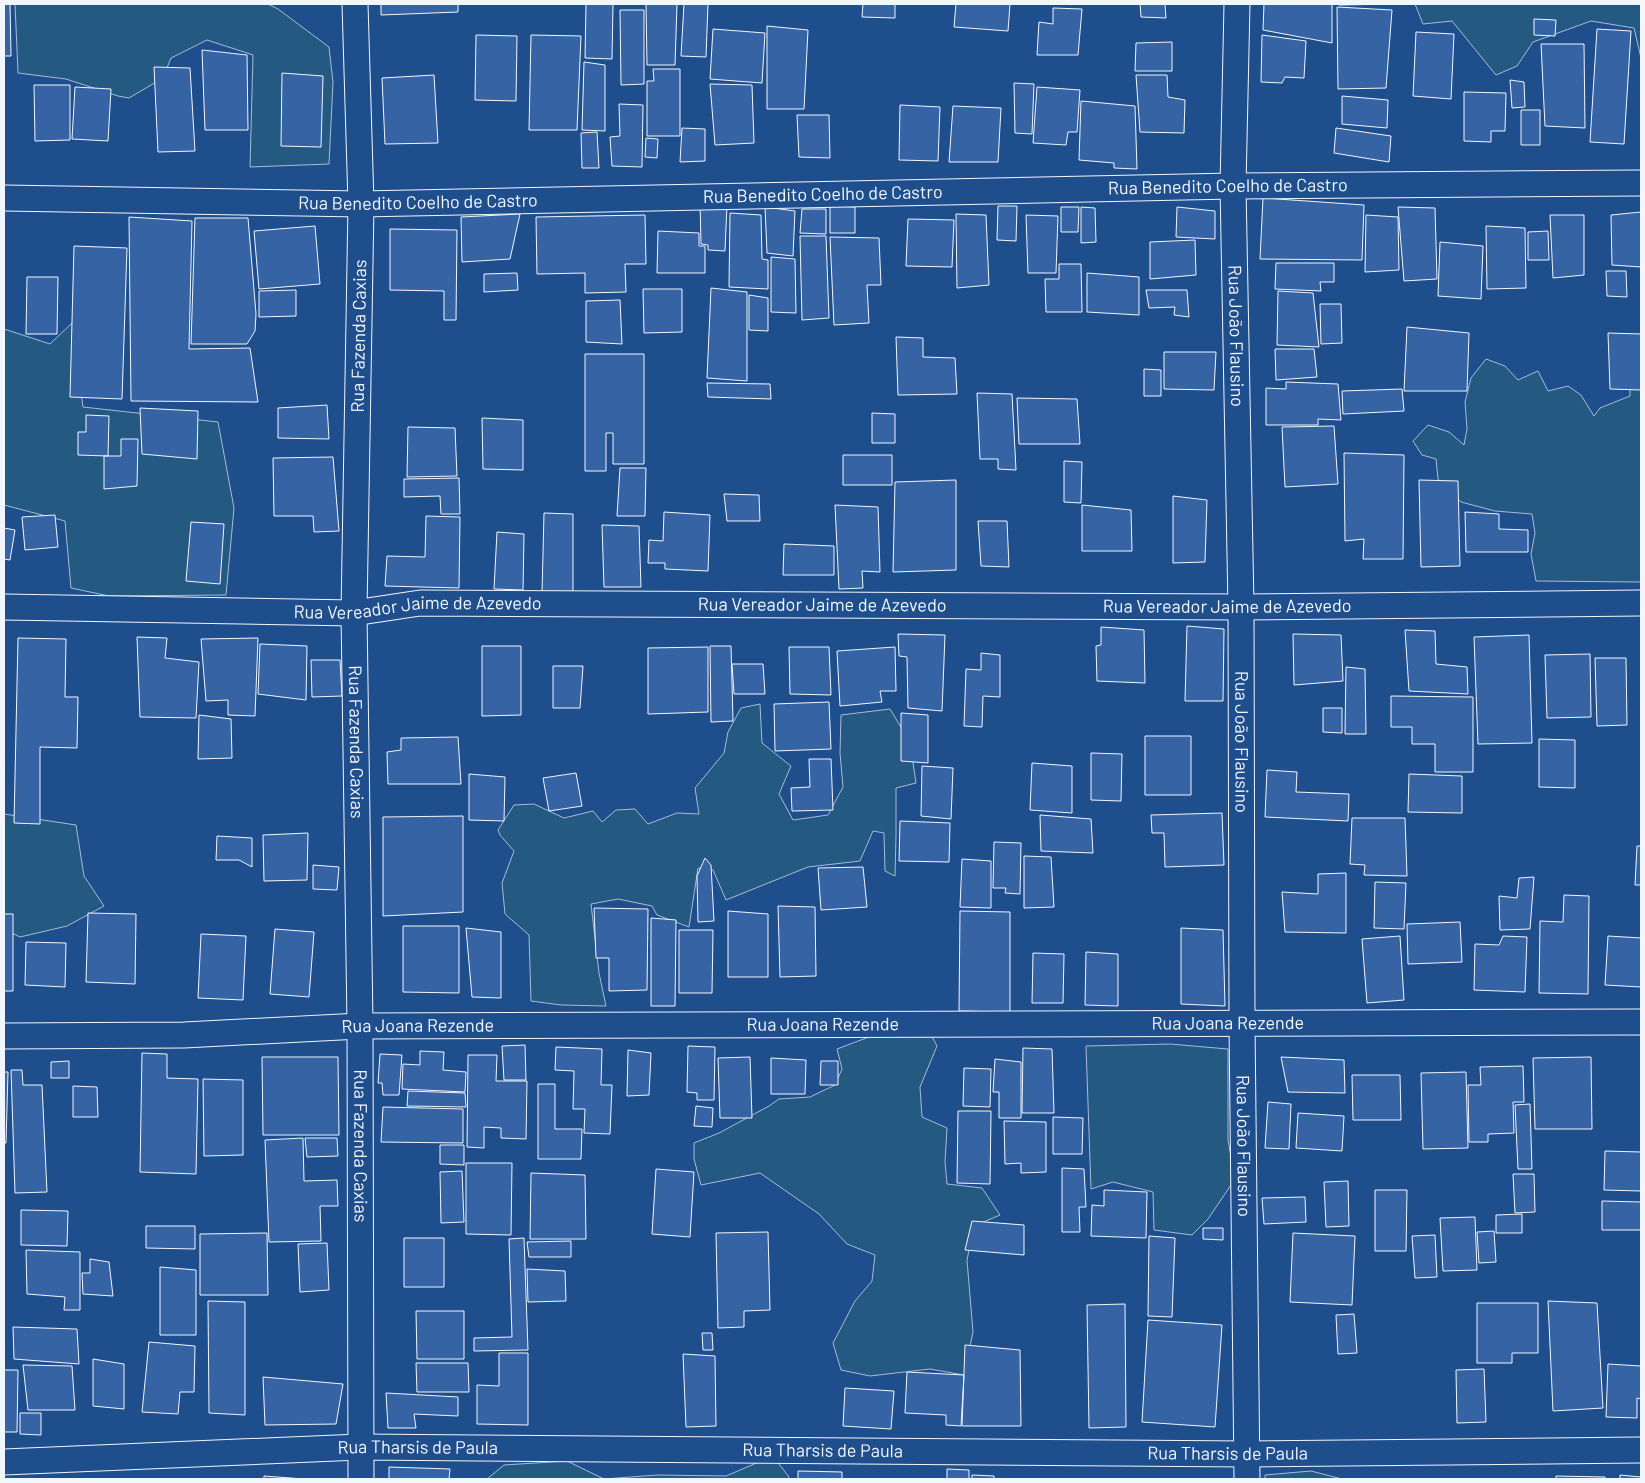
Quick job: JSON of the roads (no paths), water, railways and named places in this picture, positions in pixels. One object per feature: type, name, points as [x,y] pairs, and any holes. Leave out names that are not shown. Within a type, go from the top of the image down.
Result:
[{"type":"street","name":"Rua Fazenda Caxias","points":[[355,4],[361,204],[354,613],[360,1026],[361,1479]]},
{"type":"street","name":"Rua João Flausino","points":[[1237,4],[1233,186],[1241,607],[1242,1024],[1247,1479]]},
{"type":"street","name":"Rua Benedito Coelho de Castro","points":[[4,198],[361,204],[1233,186],[1641,183]]},
{"type":"street","name":"Rua Vereador Jaime de Azevedo","points":[[4,607],[354,613],[420,603],[1241,607],[1641,603]]},
{"type":"street","name":"Rua Joana Rezende","points":[[4,1036],[184,1035],[360,1026],[1641,1022]]},
{"type":"street","name":"Rua Tharsis de Paula","points":[[4,1462],[360,1448],[1247,1454],[1641,1450]]}]
